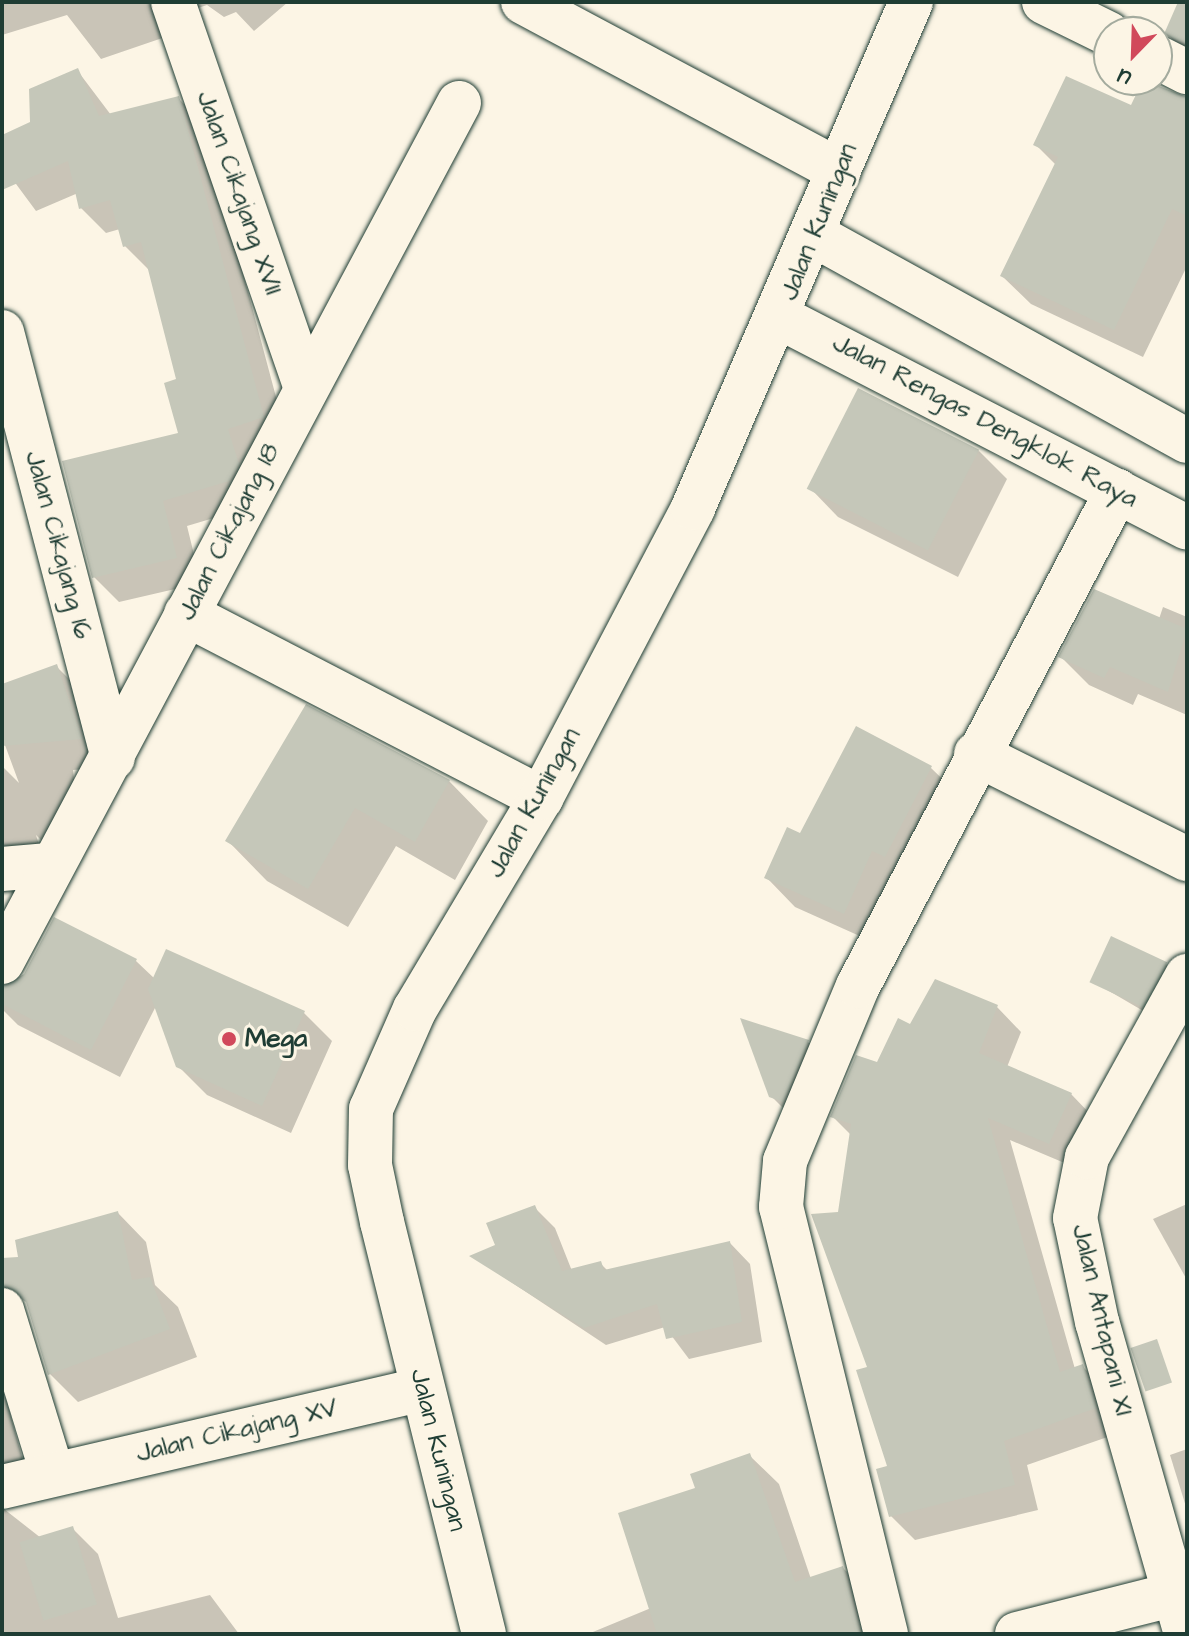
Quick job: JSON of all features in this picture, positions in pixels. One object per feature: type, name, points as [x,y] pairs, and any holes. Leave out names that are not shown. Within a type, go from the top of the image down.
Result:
[{"type":"street","name":"Jalan Cikajang XVII","points":[[173,2],[305,385]]},
{"type":"street","points":[[523,2],[839,171]]},
{"type":"street","name":"Jalan Kuningan","points":[[484,1634],[370,1165],[371,1109],[415,1009],[541,798],[693,508],[781,318],[911,2]]},
{"type":"street","points":[[1044,2],[1093,26]]},
{"type":"street","name":"Jalan Cikajang 18","points":[[2,962],[49,865],[113,758],[305,385],[459,103]]},
{"type":"street","points":[[814,235],[1187,441]]},
{"type":"street","name":"Jalan Rengas Dengklok Raya","points":[[781,318],[1187,528]]},
{"type":"street","name":"Jalan Cikajang 16","points":[[2,332],[113,758]]},
{"type":"street","points":[[886,1634],[781,1207],[785,1161],[858,986],[976,754],[1117,491]]},
{"type":"street","points":[[186,614],[541,798]]},
{"type":"street","points":[[976,754],[1187,859]]},
{"type":"street","points":[[2,869],[49,865]]},
{"type":"street","name":"Jalan Antapani XI","points":[[1183,1606],[1097,1322],[1075,1218],[1087,1157],[1187,976]]},
{"type":"street","points":[[2,1310],[52,1473]]},
{"type":"street","name":"Jalan Cikajang XV","points":[[2,1487],[422,1389]]},
{"type":"street","points":[[1017,1634],[1183,1606]]},
{"type":"building","points":[[1178,2],[1187,2],[1187,44],[1173,38],[1172,16]]},
{"type":"building","points":[[78,68],[99,116],[179,96],[264,417],[228,429],[239,464],[229,481],[163,501],[177,558],[92,578],[62,461],[178,433],[164,383],[176,379],[141,242],[123,247],[110,200],[79,209],[68,161],[2,190],[2,135],[30,122],[29,89]]},
{"type":"building","points":[[1066,76],[1093,88],[1093,96],[1111,96],[1131,105],[1135,96],[1173,96],[1173,92],[1187,97],[1187,216],[1172,209],[1114,330],[1000,276],[1058,157],[1033,145]]},
{"type":"building","points":[[858,388],[979,450],[928,550],[807,489]]},
{"type":"building","points":[[1094,589],[1187,629],[1168,692],[1110,667],[1104,678],[1058,657]]},
{"type":"building","points":[[57,664],[82,739],[2,746],[2,684]]},
{"type":"building","points":[[306,704],[450,780],[415,842],[355,808],[308,889],[225,841]]},
{"type":"building","points":[[856,726],[932,766],[885,857],[872,851],[844,914],[764,878],[787,827],[800,833]]},
{"type":"building","points":[[54,917],[137,959],[91,1050],[2,1004],[2,987],[24,974]]},
{"type":"building","points":[[1111,936],[1167,962],[1146,1008],[1089,982]]},
{"type":"building","name":"Mega","points":[[166,949],[305,1011],[262,1106],[176,1067],[148,989]]},
{"type":"building","points":[[935,979],[998,1005],[979,1053],[1072,1093],[1049,1144],[988,1118],[1060,1372],[1083,1364],[1096,1408],[1004,1441],[1015,1485],[889,1517],[876,1469],[887,1466],[856,1370],[867,1367],[811,1214],[838,1212],[851,1124],[830,1117],[856,1055],[877,1062],[898,1018],[910,1024]]},
{"type":"building","points":[[740,1018],[809,1040],[783,1102],[769,1097]]},
{"type":"building","points":[[535,1205],[562,1271],[601,1261],[604,1270],[730,1241],[742,1322],[666,1339],[657,1304],[584,1328],[469,1256],[495,1245],[486,1223]]},
{"type":"building","points":[[118,1211],[132,1280],[150,1277],[170,1329],[48,1375],[26,1302],[2,1286],[2,1258],[18,1257],[15,1240]]},
{"type":"building","points":[[1157,1339],[1172,1382],[1146,1392],[1131,1348]]},
{"type":"building","points":[[750,1453],[795,1582],[843,1566],[860,1634],[657,1634],[618,1513],[695,1488],[690,1474]]},
{"type":"building","points":[[73,1526],[97,1604],[43,1621],[19,1542]]},
{"type":"place","name":"Mega","points":[[229,1039]]}]
